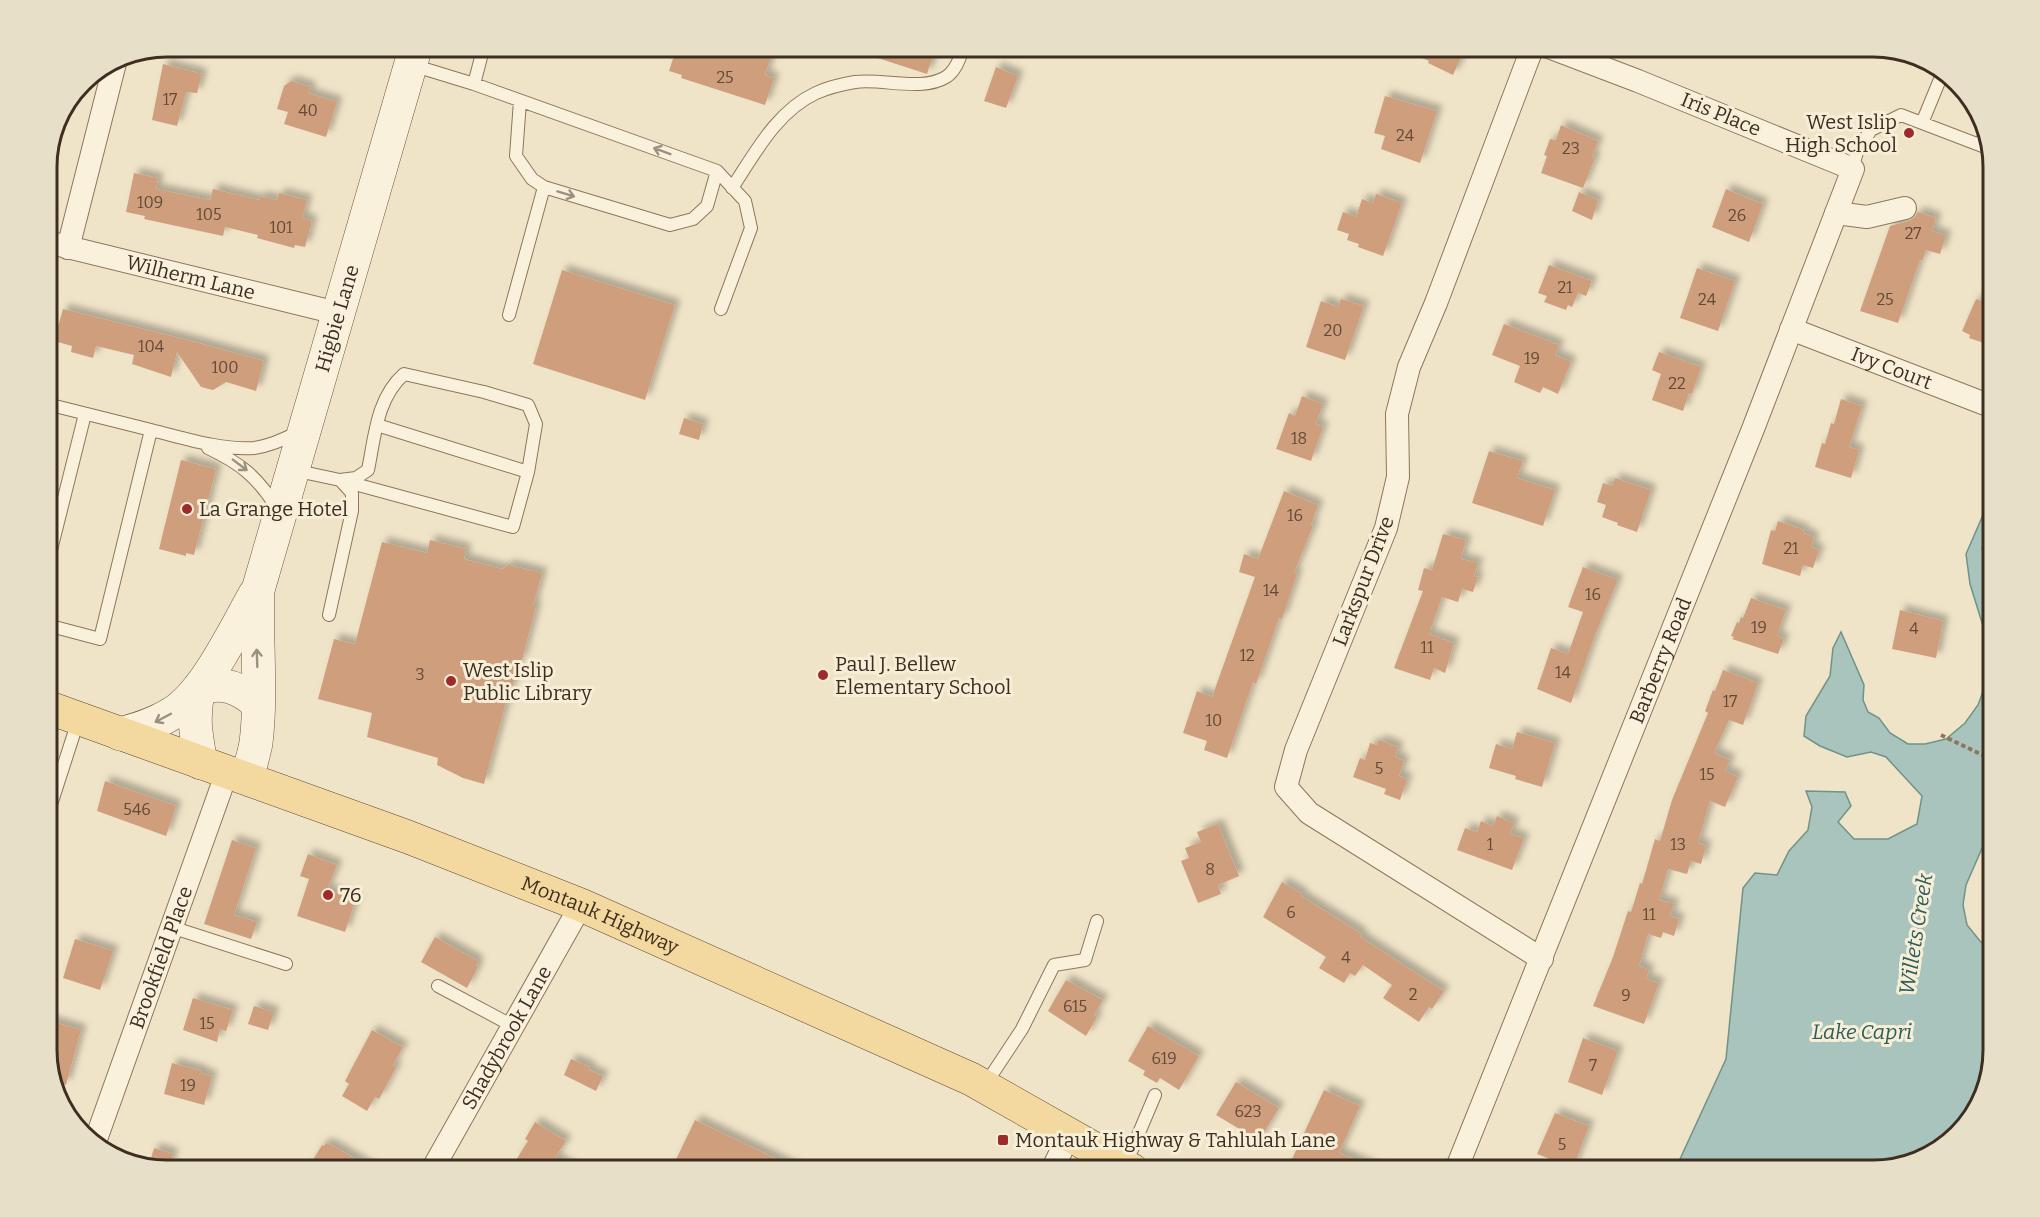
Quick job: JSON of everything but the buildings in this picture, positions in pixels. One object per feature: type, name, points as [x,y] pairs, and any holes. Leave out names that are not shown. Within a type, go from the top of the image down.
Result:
[{"type":"main road","name":"Higbie Lane","points":[[199,689],[194,725],[225,771],[256,744],[258,590],[413,57]]},
{"type":"main road","name":"Higbie Lane","points":[[120,734],[149,726],[173,713],[199,689],[258,590]]},
{"type":"main road","points":[[199,689],[209,685],[232,687],[250,696],[258,704]]},
{"type":"main road","name":"Montauk Highway","points":[[57,711],[408,837],[581,905],[984,1086],[1070,1133],[1114,1160]]},
{"type":"street","name":"Larkspur Drive","points":[[1529,57],[1409,367],[1397,414],[1398,477],[1386,528],[1296,750],[1286,787],[1309,813],[1542,959]]},
{"type":"street","name":"Iris Place","points":[[1575,57],[1852,169]]},
{"type":"street","points":[[57,245],[112,72]]},
{"type":"street","points":[[1852,169],[1836,213],[1866,217],[1905,208]]},
{"type":"street","name":"Barberry Road","points":[[1460,1160],[1542,959],[1836,213]]},
{"type":"street","name":"Wilherm Lane","points":[[57,245],[337,313]]},
{"type":"street","name":"Ivy Court","points":[[1791,329],[1983,403]]},
{"type":"street","name":"Brookfield Place","points":[[98,1135],[225,771]]},
{"type":"street","name":"Shadybrook Lane","points":[[438,1160],[581,905]]},
{"type":"street","points":[[1057,1160],[1070,1133]]},
{"type":"lane","points":[[415,57],[474,84],[717,171],[745,201],[751,228],[721,309]]},
{"type":"lane","points":[[474,84],[481,57]]},
{"type":"lane","points":[[732,188],[764,139],[796,104],[818,92],[856,82],[930,83],[947,76],[960,57]]},
{"type":"lane","points":[[1922,123],[1939,79]]},
{"type":"lane","points":[[520,101],[516,156],[531,179],[544,187],[670,225],[693,219],[707,206],[717,171]]},
{"type":"lane","points":[[1852,169],[1858,149],[1871,130],[1901,115],[1980,141]]},
{"type":"lane","points":[[509,315],[544,187]]},
{"type":"lane","points":[[292,470],[340,480],[513,527],[528,472],[536,424],[528,405],[484,392],[404,374],[392,385],[381,407],[368,470],[356,478],[340,480]]},
{"type":"lane","points":[[57,407],[225,446],[254,448],[273,443],[304,429]]},
{"type":"lane","points":[[57,527],[86,414]]},
{"type":"lane","points":[[377,425],[528,472]]},
{"type":"lane","points":[[57,628],[100,639],[152,430]]},
{"type":"lane","points":[[188,439],[232,459],[251,473],[279,513]]},
{"type":"lane","points":[[329,615],[352,511],[352,493],[340,480]]},
{"type":"lane","points":[[57,786],[79,719]]},
{"type":"lane","points":[[984,1086],[1022,1029],[1054,965],[1085,960],[1097,921]]},
{"type":"lane","points":[[171,927],[286,964]]},
{"type":"lane","points":[[438,986],[513,1026]]},
{"type":"lane","points":[[1131,1160],[1155,1095]]},
{"type":"path","points":[[1941,735],[1983,755]]},
{"type":"water","name":"Lake Capri","points":[[1983,515],[1983,626],[1970,584],[1966,554]]},
{"type":"water","name":"Lake Capri","points":[[1841,632],[1864,685],[1863,700],[1868,712],[1879,718],[1890,733],[1908,744],[1925,744],[1946,739],[1965,723],[1978,705],[1983,691],[1983,846],[1966,885],[1963,905],[1967,925],[1983,944],[1983,1050],[1979,1078],[1968,1105],[1951,1128],[1928,1145],[1915,1152],[1887,1159],[1680,1160],[1726,1059],[1743,888],[1755,873],[1777,875],[1789,851],[1808,830],[1812,807],[1806,791],[1845,792],[1851,806],[1838,822],[1854,839],[1888,839],[1917,824],[1922,796],[1886,757],[1871,752],[1847,757],[1820,746],[1804,736],[1806,716],[1830,676],[1833,648]]},
{"type":"place","name":"West Islip High School","points":[[1909,133]]},
{"type":"place","name":"La Grange Hotel","points":[[187,509]]},
{"type":"place","name":"Paul J. Bellew Elementary School","points":[[823,675]]},
{"type":"place","name":"West Islip Public Library","points":[[451,681]]},
{"type":"place","name":"76","points":[[328,895]]},
{"type":"place","name":"Montauk Highway & Tahlulah Lane","points":[[1003,1140]]},
{"type":"water label","name":"Willets Creek","points":[[1916,934]]}]
